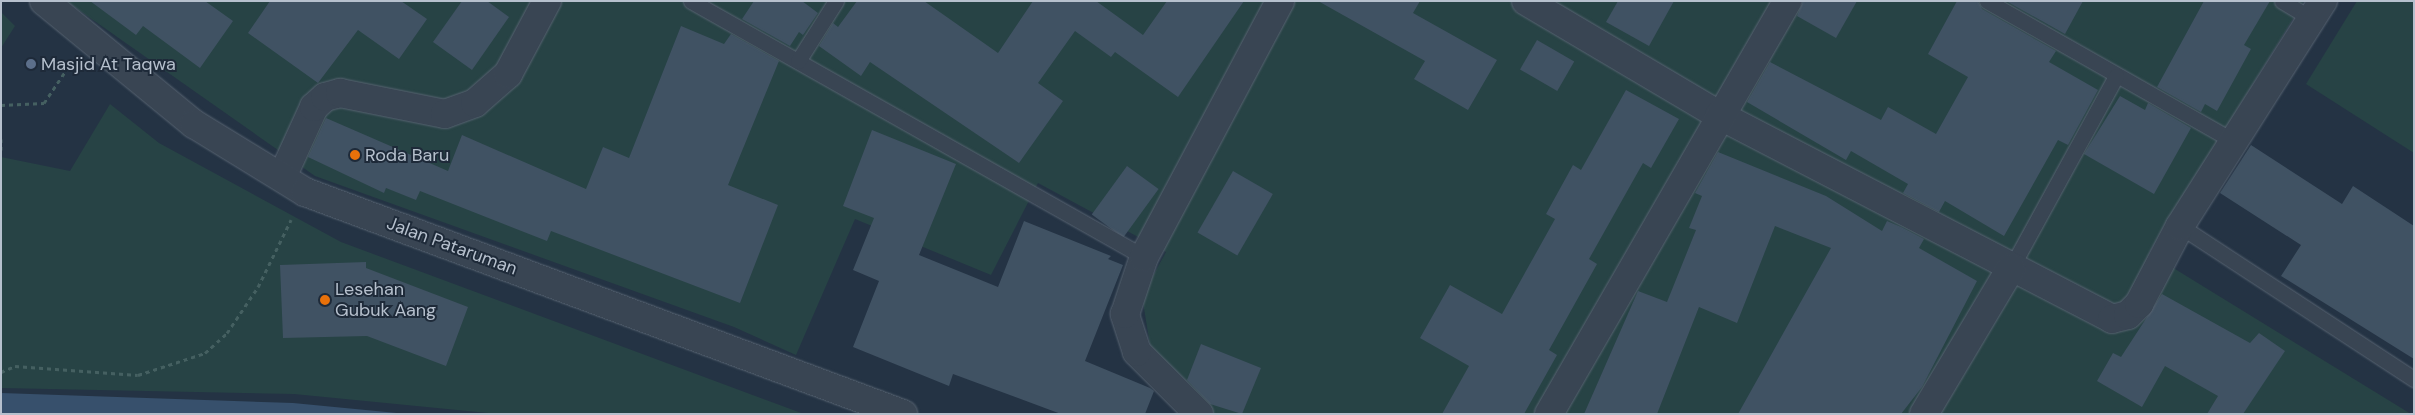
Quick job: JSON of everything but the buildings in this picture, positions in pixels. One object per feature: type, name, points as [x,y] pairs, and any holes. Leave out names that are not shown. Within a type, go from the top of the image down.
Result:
[{"type":"street","name":"Jalan Pataruman","points":[[44,1],[194,124],[305,192],[903,414]]},
{"type":"street","points":[[282,177],[314,107],[325,97],[340,93],[445,114],[475,103],[508,74],[547,1]]},
{"type":"street","points":[[1199,414],[1137,352],[1128,333],[1125,314],[1144,257],[1280,1]]},
{"type":"street","points":[[1526,1],[1719,115],[2112,319],[2120,317],[2139,304],[2180,226],[2318,10]]},
{"type":"street","points":[[1550,414],[1719,115],[1787,1]]},
{"type":"street","points":[[1924,414],[2011,268]]},
{"type":"lane","points":[[691,1],[1144,257]]},
{"type":"lane","points":[[798,62],[836,1]]},
{"type":"lane","points":[[1987,1],[2235,142]]},
{"type":"lane","points":[[2282,1],[2318,10]]},
{"type":"lane","points":[[2011,268],[2116,76]]},
{"type":"lane","points":[[2180,226],[2414,379]]},
{"type":"path","points":[[1,105],[44,103],[88,37]]},
{"type":"path","points":[[1,139],[2,150]]},
{"type":"path","points":[[1,372],[15,366],[138,375],[205,353],[227,333],[258,287],[305,192]]},
{"type":"green space","points":[[66,1],[2304,1],[2149,253],[2411,414],[1212,414],[1150,345],[1142,296],[1166,252],[1038,183],[991,275],[855,219],[796,355],[734,327],[315,176]]},
{"type":"green space","points":[[2357,1],[2414,1],[2414,153],[2306,84]]},
{"type":"green space","points":[[1,12],[15,26],[1,48]]},
{"type":"green space","points":[[110,104],[159,143],[341,242],[804,414],[498,414],[294,394],[1,388],[1,157],[70,171]]},
{"type":"water","points":[[1,393],[293,403],[407,414],[1,414]]},
{"type":"place","name":"Masjid At Taqwa","points":[[31,64]]},
{"type":"place","name":"Roda Baru","points":[[355,155]]},
{"type":"place","name":"Lesehan Gubuk Aang","points":[[325,300]]}]
